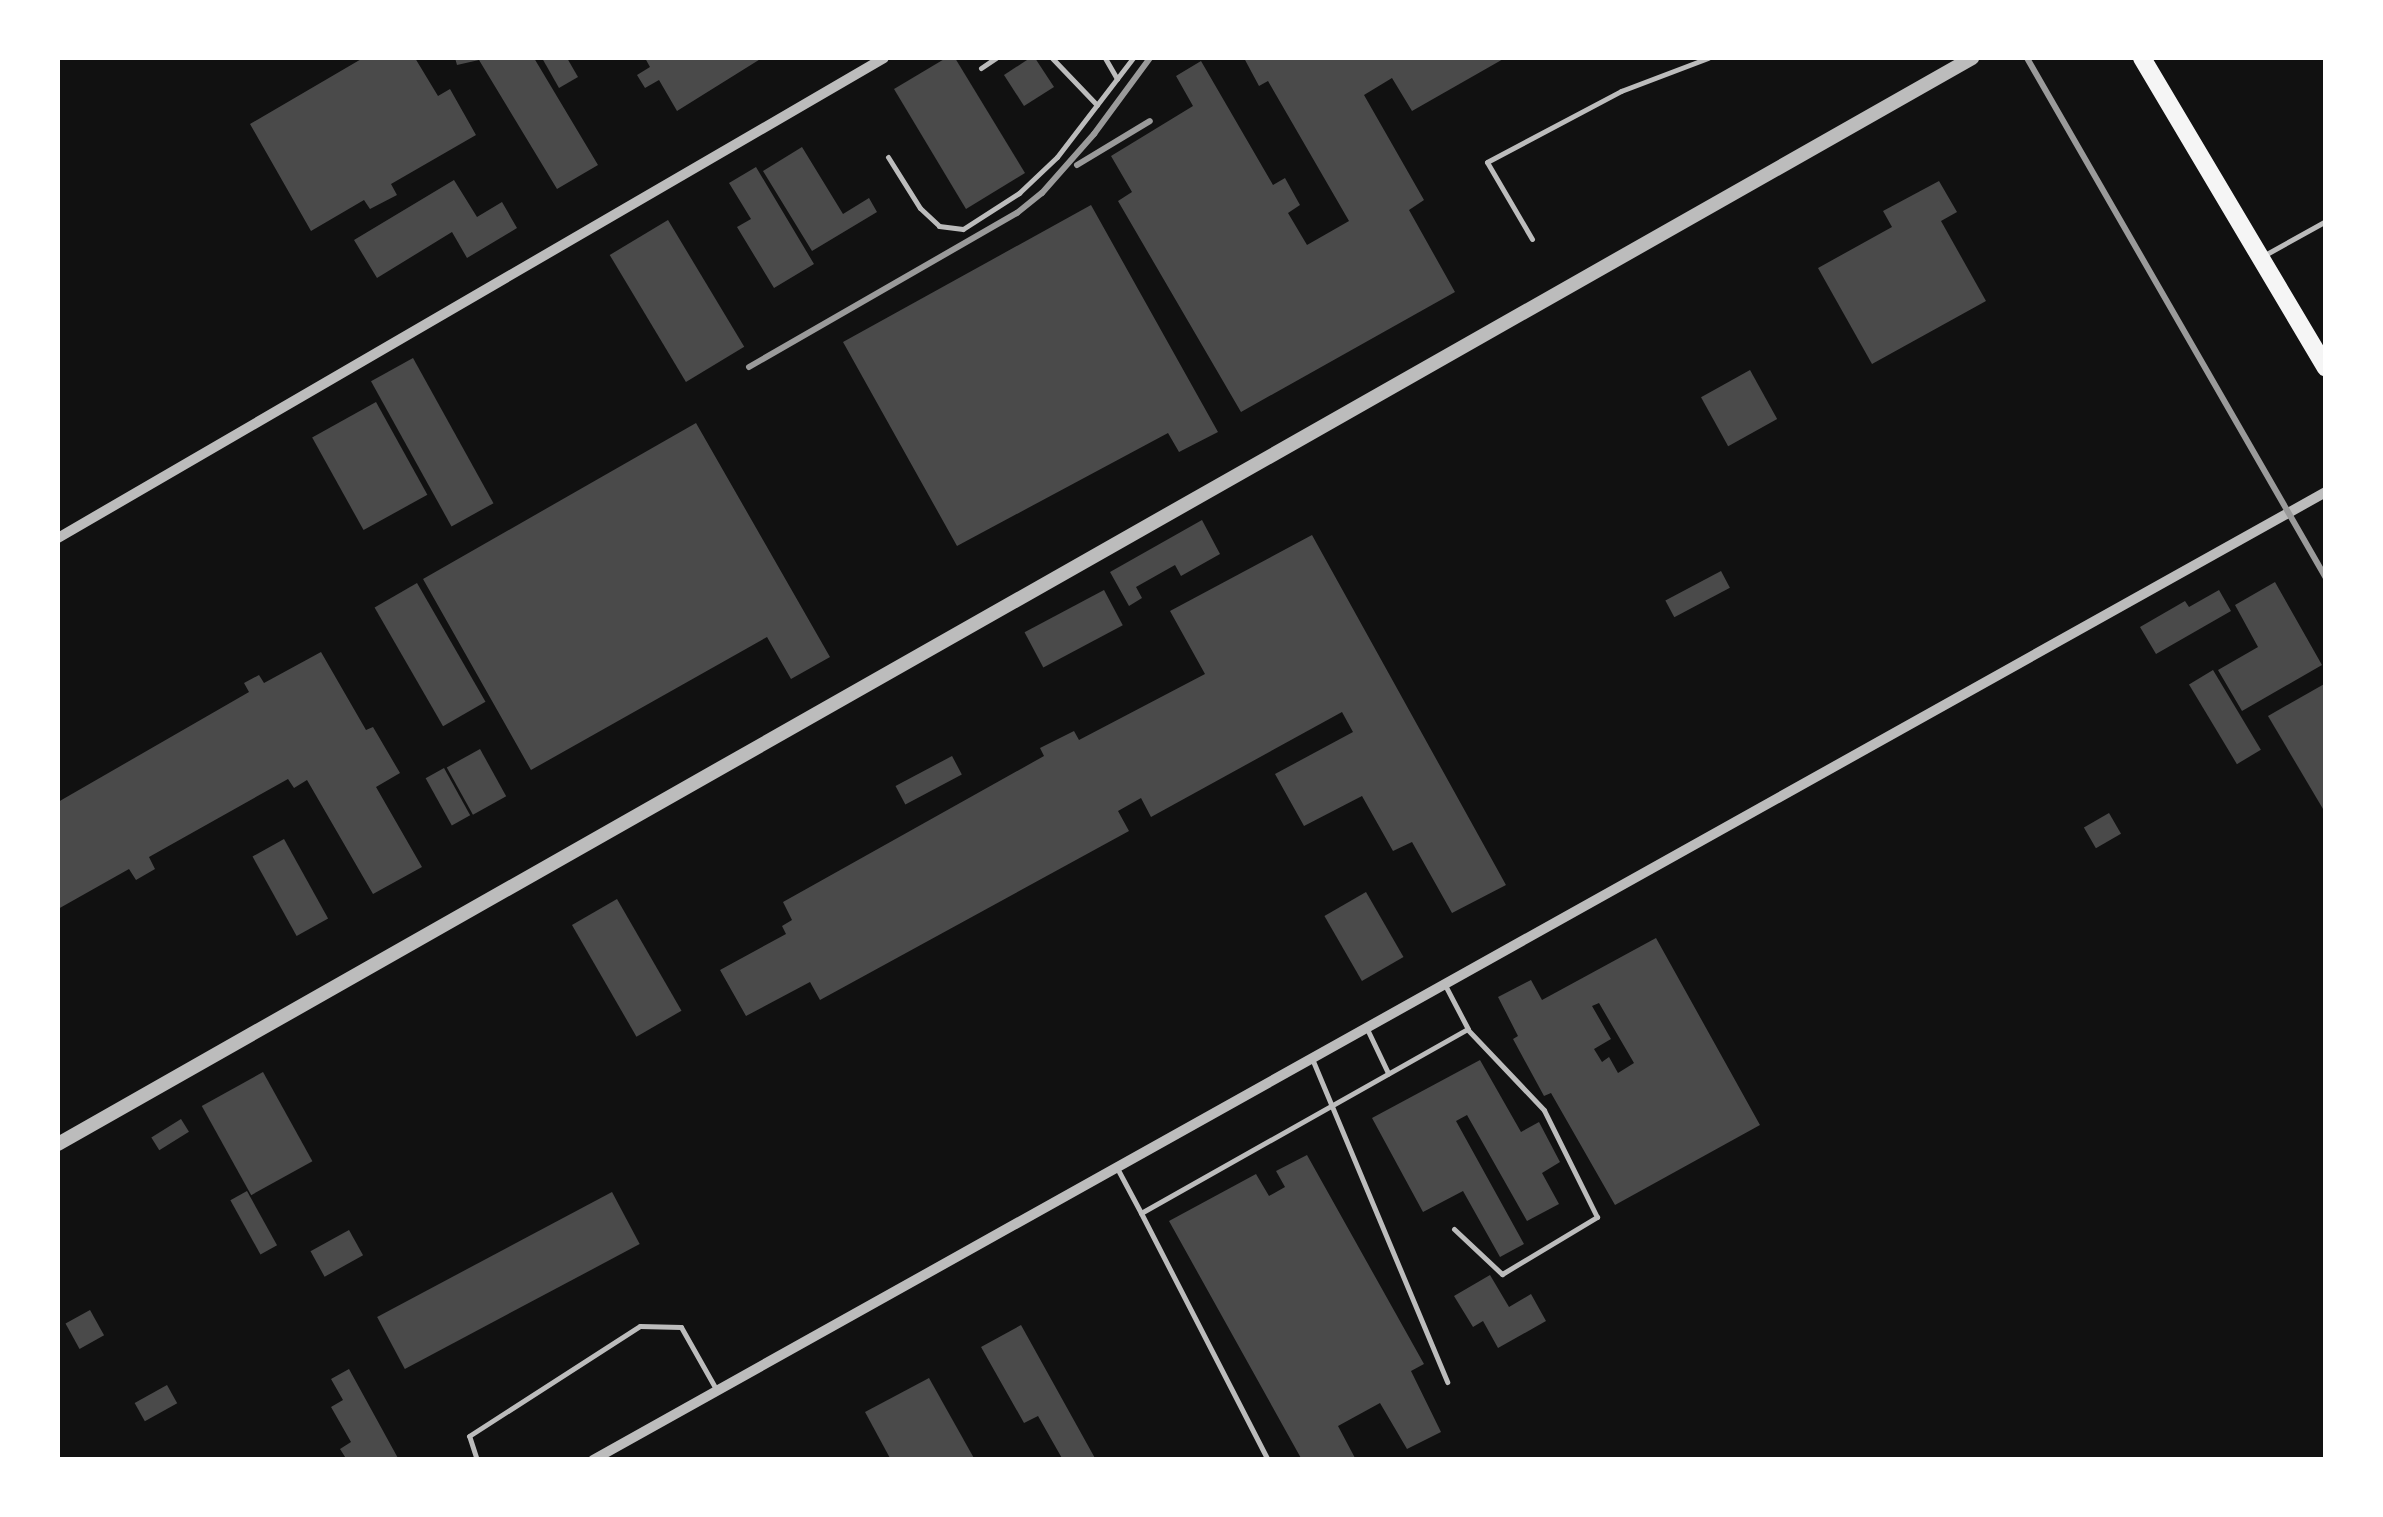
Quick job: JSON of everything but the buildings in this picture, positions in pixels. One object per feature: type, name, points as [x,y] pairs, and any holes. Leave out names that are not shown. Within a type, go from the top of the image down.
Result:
[{"type":"main road","points":[[2142,58],[2323,359]]},
{"type":"street","points":[[58,538],[884,58]]},
{"type":"street","points":[[58,1144],[1972,58]]},
{"type":"street","points":[[593,1460],[2326,492]]},
{"type":"lane","points":[[981,68],[996,58]]},
{"type":"lane","points":[[1052,58],[1097,105]]},
{"type":"lane","points":[[1105,58],[1117,79]]},
{"type":"lane","points":[[888,157],[920,208],[939,226],[962,229],[1019,194],[1057,157],[1134,58]]},
{"type":"lane","points":[[1532,239],[1487,162],[1621,91],[1708,58]]},
{"type":"lane","points":[[2260,258],[2326,221]]},
{"type":"lane","points":[[1444,984],[1468,1029],[1544,1110],[1597,1216],[1502,1274],[1454,1229]]},
{"type":"lane","points":[[1366,1028],[1388,1073]]},
{"type":"lane","points":[[1141,1213],[1468,1029]]},
{"type":"lane","points":[[1312,1058],[1447,1382]]},
{"type":"lane","points":[[1116,1167],[1268,1460]]},
{"type":"lane","points":[[478,1460],[469,1436],[640,1326],[680,1327],[717,1390]]},
{"type":"railway","points":[[749,367],[1017,213],[1042,193],[1094,134],[1150,58]]},
{"type":"railway","points":[[2027,58],[2326,578]]},
{"type":"railway","points":[[1077,165],[1150,121]]}]
